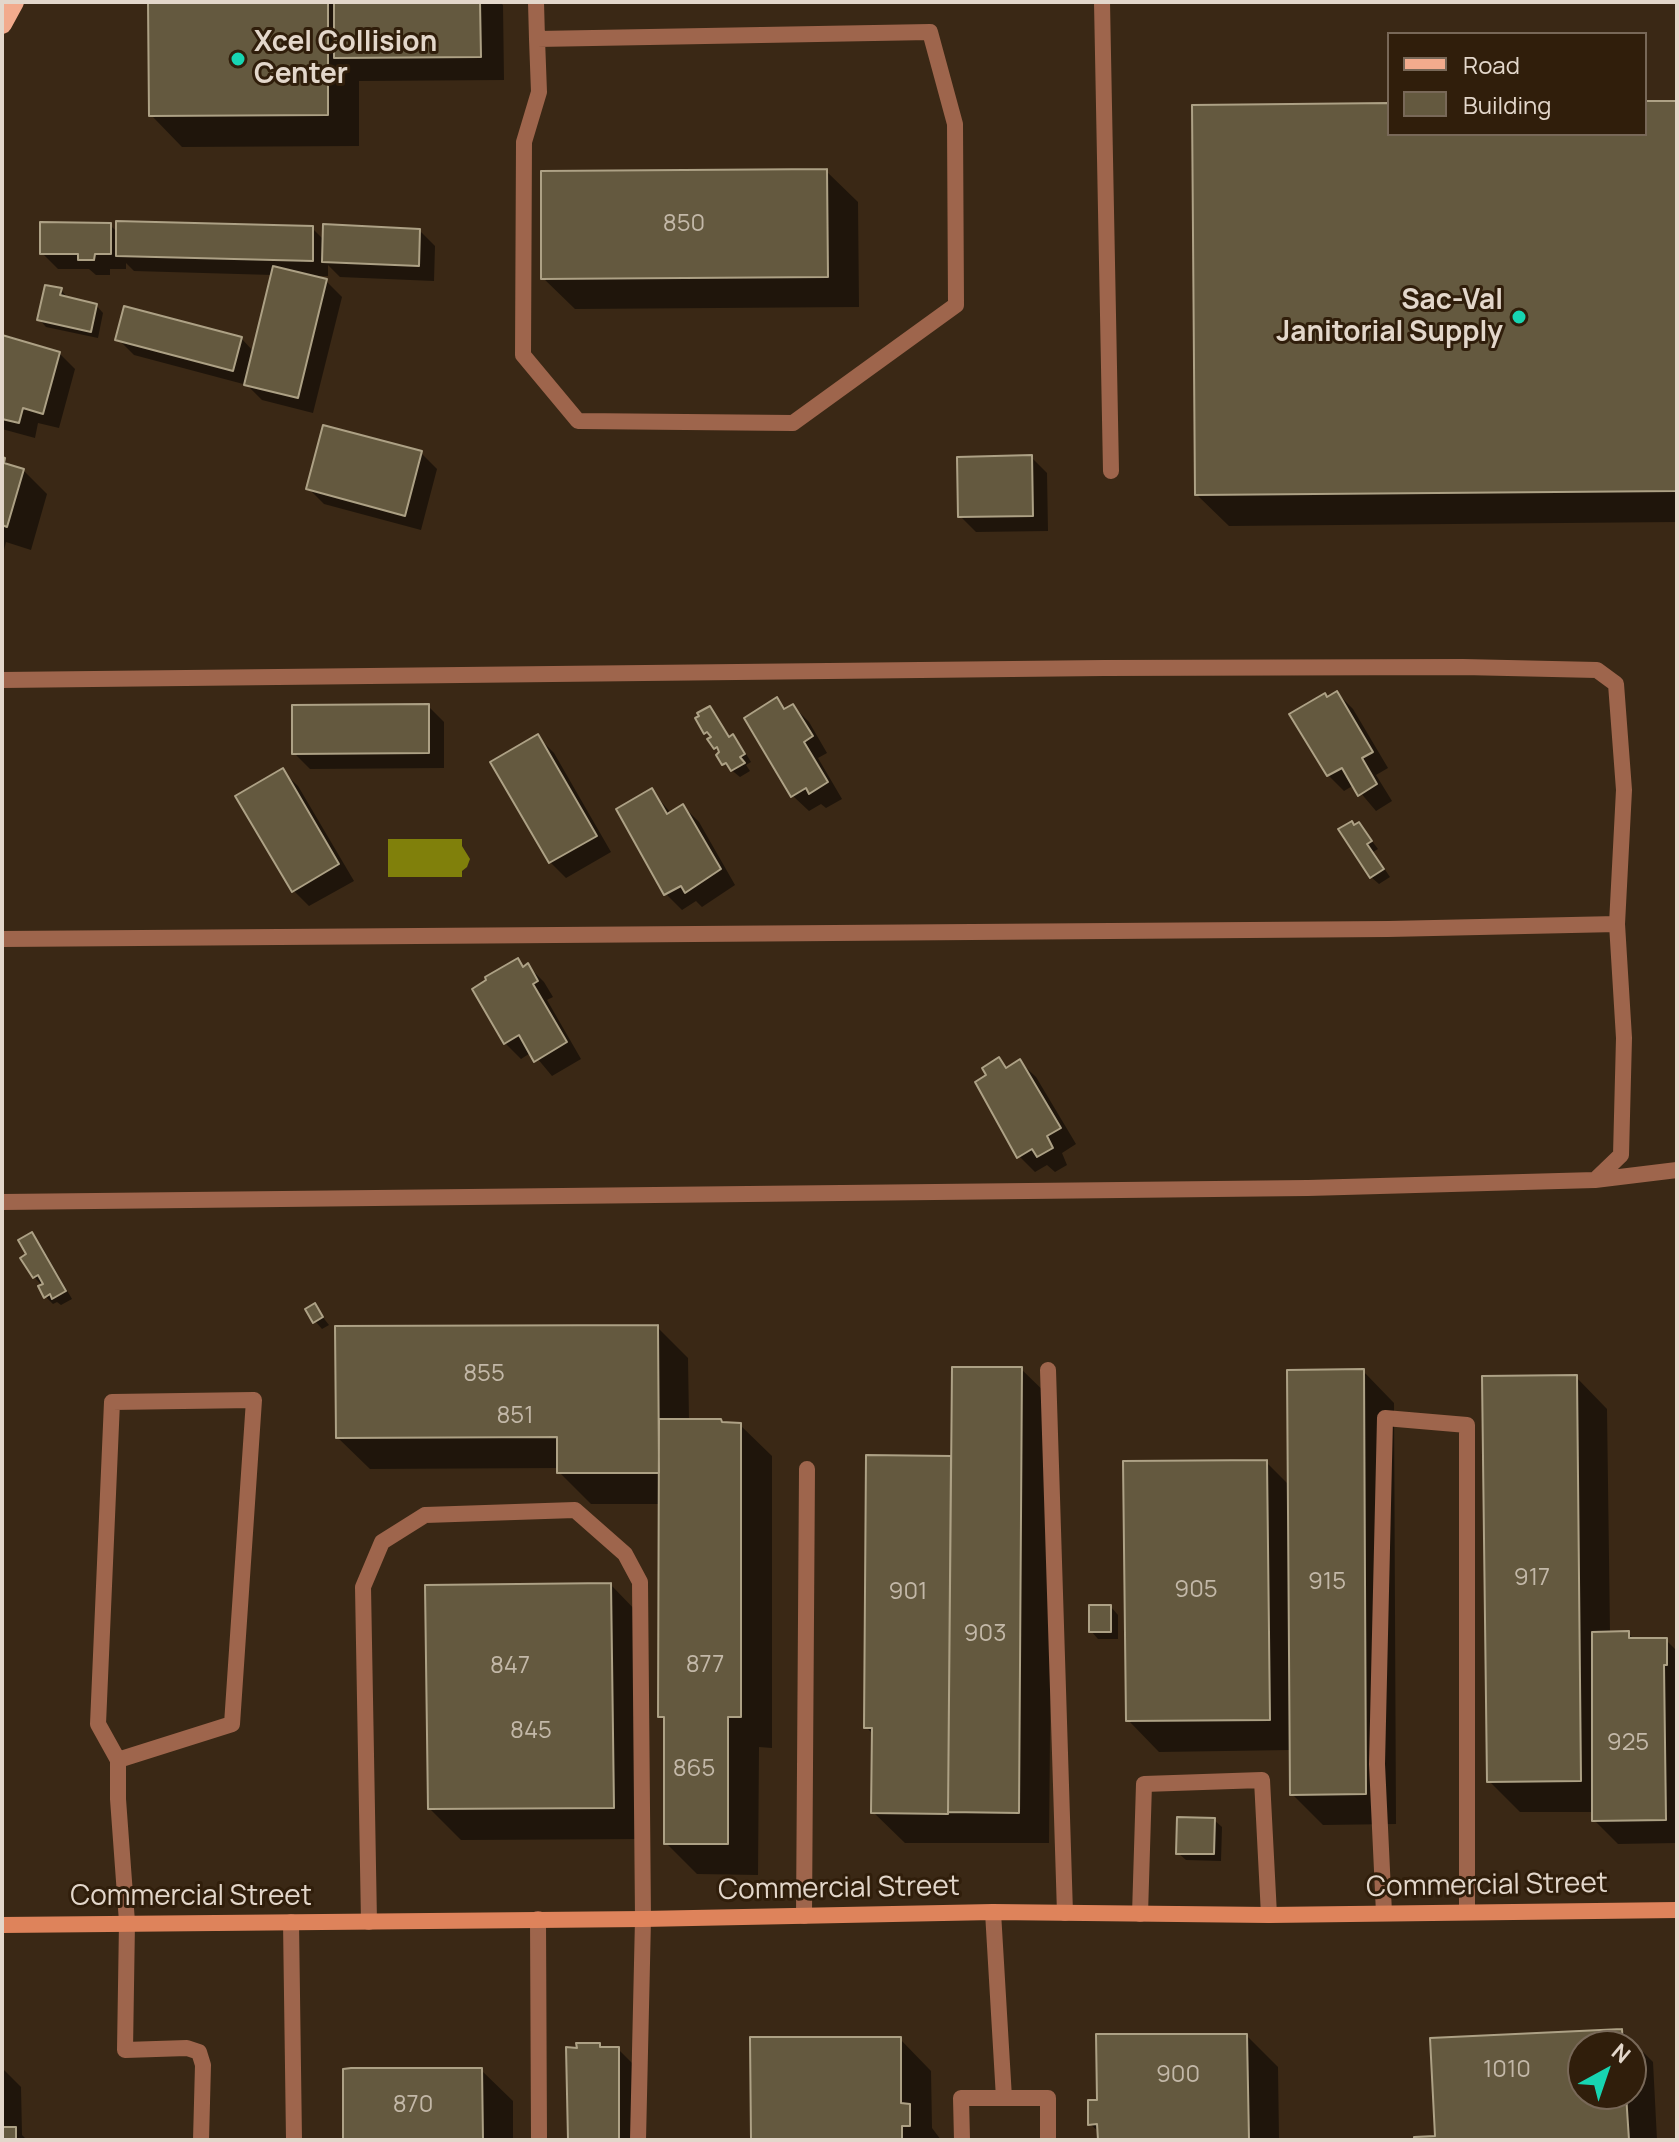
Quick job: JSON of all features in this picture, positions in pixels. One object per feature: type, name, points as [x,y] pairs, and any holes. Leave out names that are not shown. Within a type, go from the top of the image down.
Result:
[{"type":"main road","name":"Commercial Street","points":[[2,1925],[643,1919],[993,1912],[1269,1915],[1677,1910]]},
{"type":"lane","points":[[536,2],[537,39],[539,92],[524,142],[523,355],[578,421],[793,423],[956,305],[955,124],[930,32],[537,39]]},
{"type":"lane","points":[[1102,2],[1111,471]]},
{"type":"lane","points":[[2,680],[1104,668],[1463,667],[1597,670],[1616,684],[1624,790],[1617,924],[1624,1038],[1621,1155],[1595,1180]]},
{"type":"lane","points":[[2,939],[1388,929],[1617,924]]},
{"type":"lane","points":[[2,1202],[1308,1188],[1595,1180],[1677,1170]]},
{"type":"lane","points":[[1048,1370],[1065,1913]]},
{"type":"lane","points":[[118,1760],[232,1724],[254,1400],[112,1402],[98,1724],[118,1760],[127,1922],[125,2050],[187,2048],[199,2052],[203,2065],[201,2140]]},
{"type":"lane","points":[[1384,1913],[1377,1764],[1385,1418],[1467,1425],[1467,1911]]},
{"type":"lane","points":[[804,1916],[807,1469]]},
{"type":"lane","points":[[369,1922],[363,1587],[382,1542],[425,1515],[575,1510],[625,1554],[640,1582],[643,1919],[638,2140]]},
{"type":"lane","points":[[1140,1914],[1144,1784],[1262,1780],[1269,1915]]},
{"type":"lane","points":[[993,1912],[1004,2098]]},
{"type":"lane","points":[[538,1919],[539,2140]]},
{"type":"lane","points":[[291,1922],[294,2140]]},
{"type":"lane","points":[[962,2140],[961,2098],[1048,2098],[1048,2140]]},
{"type":"shaded area","points":[[388,839],[462,839],[462,846],[470,859],[462,871],[462,877],[388,877]]},
{"type":"building","name":"Xcel Collision Center","points":[[148,2],[328,2],[328,115],[149,116]]},
{"type":"building","points":[[334,2],[480,2],[481,57],[334,58]]},
{"type":"building","points":[[1647,101],[1677,101],[1677,491],[1195,495],[1192,105],[1387,103],[1387,136],[1647,136]]},
{"type":"building","points":[[827,169],[828,277],[541,279],[541,171]]},
{"type":"building","points":[[116,221],[313,226],[313,261],[116,256]]},
{"type":"building","points":[[40,222],[111,223],[111,254],[95,254],[94,260],[78,260],[78,254],[40,254]]},
{"type":"building","points":[[323,224],[420,229],[419,266],[322,262]]},
{"type":"building","points":[[273,266],[327,279],[298,398],[244,385]]},
{"type":"building","points":[[45,285],[62,288],[60,295],[97,304],[91,332],[37,320]]},
{"type":"building","points":[[124,306],[242,337],[233,371],[115,340]]},
{"type":"building","points":[[2,335],[60,352],[43,414],[23,408],[19,423],[2,419]]},
{"type":"building","points":[[323,425],[422,451],[405,516],[306,489]]},
{"type":"building","points":[[1032,455],[1033,516],[958,517],[957,457]]},
{"type":"building","points":[[2,457],[5,458],[4,463],[24,469],[7,527],[2,525]]},
{"type":"building","points":[[1337,691],[1373,752],[1362,758],[1377,784],[1358,796],[1342,768],[1327,776],[1289,714],[1325,693],[1327,697]]},
{"type":"building","points":[[777,697],[784,709],[793,704],[813,736],[804,742],[828,782],[809,794],[806,788],[791,797],[744,718]]},
{"type":"building","points":[[429,704],[429,753],[292,754],[292,705]]},
{"type":"building","points":[[710,706],[729,737],[733,734],[745,754],[740,757],[745,763],[731,771],[726,763],[722,765],[716,755],[719,752],[717,747],[714,749],[707,739],[711,737],[707,732],[704,734],[695,718],[699,716],[697,713]]},
{"type":"building","points":[[538,734],[597,836],[549,863],[490,762]]},
{"type":"building","points":[[283,768],[339,864],[292,892],[235,796]]},
{"type":"building","points":[[652,788],[667,814],[683,804],[721,869],[685,893],[681,886],[664,895],[616,809]]},
{"type":"building","points":[[1352,821],[1354,825],[1359,822],[1372,841],[1367,844],[1384,869],[1370,878],[1338,829]]},
{"type":"building","points":[[518,958],[523,967],[528,963],[538,981],[533,984],[567,1042],[534,1062],[519,1035],[504,1044],[472,989],[486,980],[485,977]]},
{"type":"building","points":[[999,1057],[1006,1068],[1020,1059],[1061,1128],[1047,1136],[1053,1148],[1037,1157],[1032,1149],[1017,1158],[975,1082],[986,1075],[982,1068]]},
{"type":"building","points":[[32,1232],[66,1291],[52,1299],[50,1294],[44,1298],[38,1286],[43,1284],[38,1275],[33,1278],[20,1258],[26,1254],[18,1240]]},
{"type":"building","points":[[315,1303],[323,1317],[313,1323],[305,1309]]},
{"type":"building","points":[[658,1325],[659,1473],[557,1473],[557,1437],[336,1438],[335,1326]]},
{"type":"building","points":[[952,1367],[1022,1367],[1019,1813],[948,1812]]},
{"type":"building","points":[[1364,1369],[1366,1794],[1290,1795],[1287,1370]]},
{"type":"building","points":[[1577,1375],[1581,1781],[1487,1782],[1482,1376]]},
{"type":"building","points":[[659,1419],[721,1419],[722,1422],[741,1423],[741,1717],[728,1717],[728,1844],[664,1844],[664,1717],[658,1717]]},
{"type":"building","points":[[866,1455],[951,1456],[948,1814],[871,1813],[872,1728],[864,1728]]},
{"type":"building","points":[[1267,1460],[1270,1720],[1126,1721],[1123,1461]]},
{"type":"building","points":[[611,1583],[614,1808],[428,1809],[425,1585]]},
{"type":"building","points":[[1089,1605],[1111,1605],[1111,1632],[1089,1632]]},
{"type":"building","points":[[1629,1631],[1629,1638],[1667,1638],[1667,1665],[1664,1665],[1666,1820],[1592,1821],[1592,1632]]},
{"type":"building","points":[[1177,1817],[1215,1818],[1214,1854],[1176,1854]]},
{"type":"building","points":[[1567,2032],[1567,2110],[1627,2110],[1629,2140],[1414,2140],[1414,2137],[1435,2136],[1430,2038]]},
{"type":"building","points":[[1096,2034],[1247,2034],[1249,2140],[1098,2140],[1097,2124],[1088,2125],[1088,2100],[1097,2100]]},
{"type":"building","points":[[750,2037],[901,2037],[901,2103],[910,2104],[910,2126],[902,2126],[902,2140],[751,2140]]},
{"type":"building","points":[[576,2043],[619,2047],[619,2140],[568,2140],[566,2047],[577,2048]]},
{"type":"building","points":[[482,2068],[483,2140],[343,2140],[343,2069]]},
{"type":"building","points":[[2,2127],[16,2127],[16,2140],[2,2140]]},
{"type":"place","name":"Xcel Collision Center","points":[[238,59]]},
{"type":"place","name":"Sac-Val Janitorial Supply","points":[[1519,317]]}]
